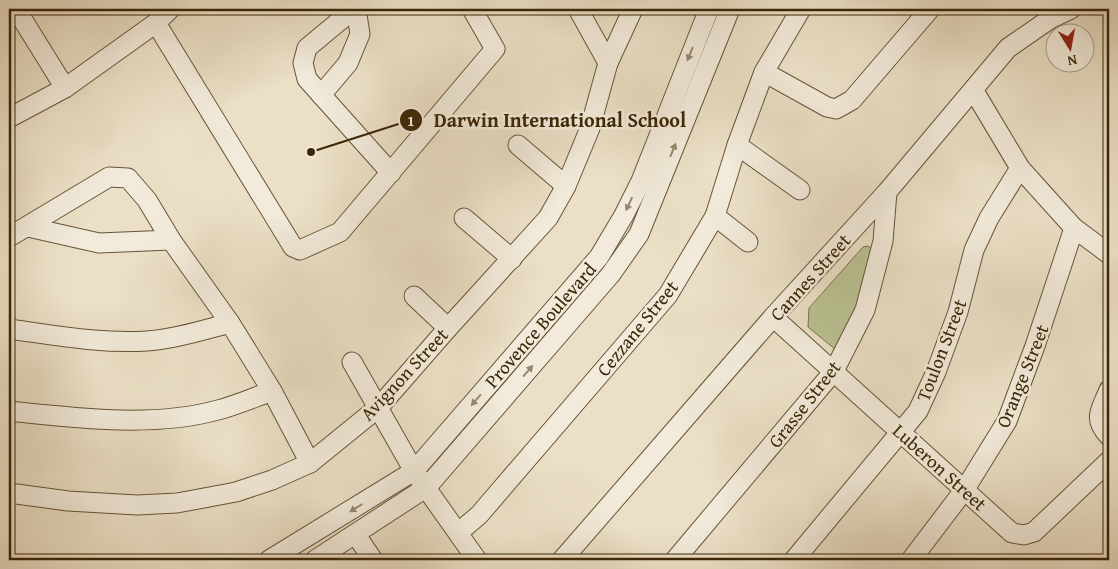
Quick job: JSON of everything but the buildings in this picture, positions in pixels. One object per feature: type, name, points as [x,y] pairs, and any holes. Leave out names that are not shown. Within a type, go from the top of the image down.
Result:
[{"type":"street","points":[[16,9],[65,88]]},
{"type":"street","points":[[9,118],[65,88],[156,23],[170,9]]},
{"type":"street","points":[[320,96],[348,63],[360,34],[355,9],[307,48],[303,63],[307,79],[320,96],[391,173]]},
{"type":"street","points":[[156,23],[293,247],[300,250],[340,232],[495,49],[472,9]]},
{"type":"street","points":[[578,9],[608,63]]},
{"type":"street","name":"Avignon Street","points":[[9,493],[68,501],[137,505],[178,503],[236,492],[272,480],[310,463],[379,407],[548,218],[566,186],[590,128],[608,63],[633,9]]},
{"type":"street","name":"Provence Boulevard","points":[[270,560],[414,472],[599,257],[624,215],[641,181],[710,9]]},
{"type":"street","name":"Provence Boulevard","points":[[315,560],[427,487],[611,274],[639,234],[730,9]]},
{"type":"street","name":"Cezzane Street","points":[[459,532],[479,515],[668,295],[715,216],[737,145],[764,72],[792,19],[801,9]]},
{"type":"street","points":[[764,72],[827,107],[836,109],[852,100],[930,9]]},
{"type":"street","name":"Cannes Street","points":[[562,560],[773,317],[887,192],[938,130],[974,91],[1008,48],[1050,19],[1071,9]]},
{"type":"street","points":[[974,91],[1020,168],[1074,228],[1109,254]]},
{"type":"street","points":[[518,145],[566,186]]},
{"type":"street","points":[[737,145],[800,190]]},
{"type":"street","name":"Toulon Street","points":[[794,560],[918,412],[936,372],[958,312],[974,250],[989,218],[1020,168]]},
{"type":"street","points":[[9,236],[28,227],[109,178],[128,178],[147,200],[171,240],[230,323],[272,391],[310,463]]},
{"type":"street","name":"Grasse Street","points":[[675,560],[834,371],[865,310],[883,241],[887,192]]},
{"type":"street","points":[[715,216],[748,242]]},
{"type":"street","points":[[464,218],[512,258]]},
{"type":"street","points":[[28,227],[100,243],[171,240]]},
{"type":"street","name":"Orange Street","points":[[917,558],[965,489],[1007,421],[1035,346],[1074,228]]},
{"type":"street","points":[[414,296],[448,328]]},
{"type":"street","name":"Luberon Street","points":[[773,317],[1012,532],[1024,535],[1034,532],[1109,461]]},
{"type":"street","points":[[9,329],[96,339],[147,341],[230,323]]},
{"type":"street","points":[[352,362],[414,472],[427,487],[477,560]]},
{"type":"street","points":[[1109,390],[1099,413],[1098,421],[1109,436]]},
{"type":"street","points":[[9,411],[92,419],[168,418],[217,410],[272,391]]},
{"type":"street","points":[[356,535],[373,560]]},
{"type":"green space","points":[[868,246],[876,252],[873,279],[836,350],[808,327],[809,308],[863,247]]},
{"type":"place","name":"Darwin International School","points":[[311,152]]}]
